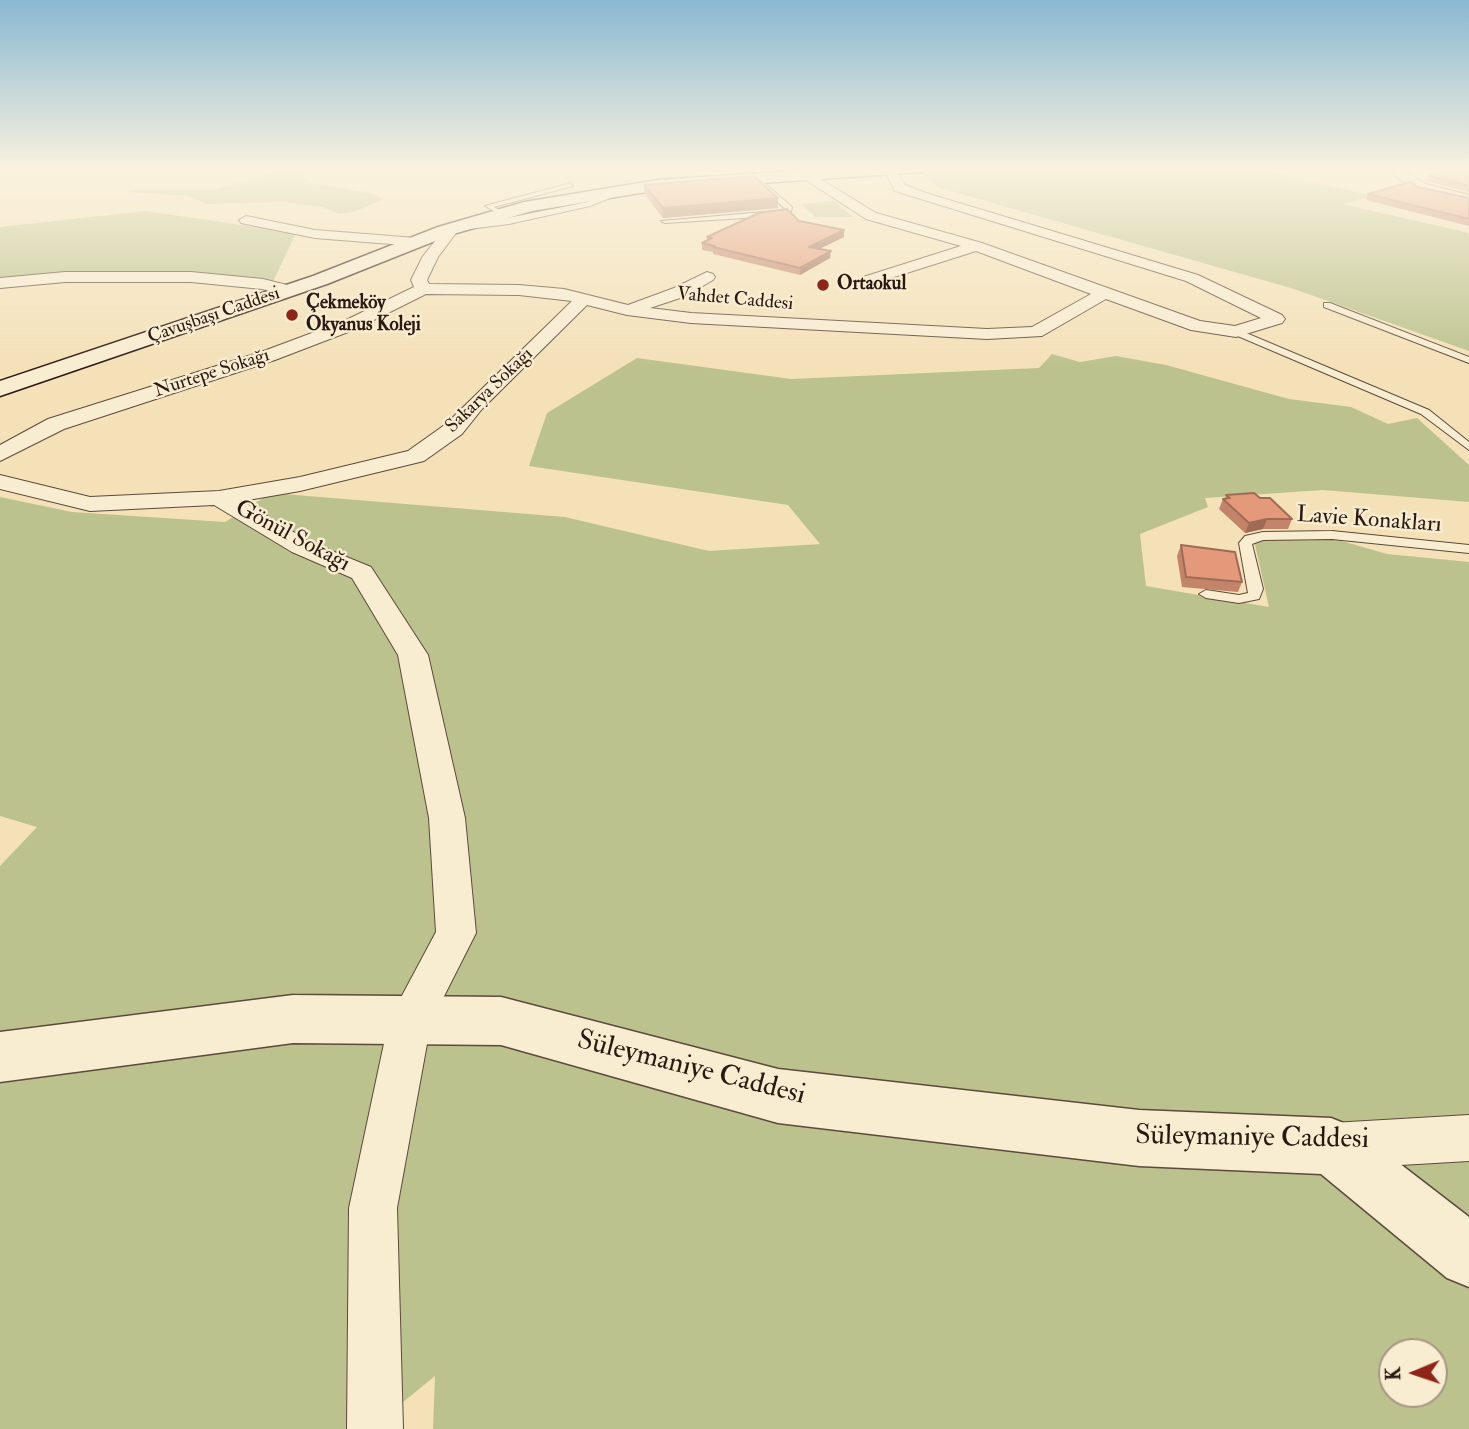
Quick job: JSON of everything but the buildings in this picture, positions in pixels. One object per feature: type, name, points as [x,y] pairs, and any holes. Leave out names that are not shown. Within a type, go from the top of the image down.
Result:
[{"type":"main road","name":"Çavuşbaşı Caddesi","points":[[0,389],[289,290],[439,234]]},
{"type":"main road","name":"Süleymaniye Caddesi","points":[[0,1057],[293,1019],[501,1021],[778,1096],[1139,1138],[1331,1146]]},
{"type":"main road","points":[[1331,1146],[1469,1255]]},
{"type":"street","points":[[313,234],[416,242]]},
{"type":"street","points":[[423,289],[419,281],[431,256],[448,234]]},
{"type":"street","points":[[933,234],[977,246],[1197,326],[1236,332],[1276,318],[1192,278],[1046,234]]},
{"type":"street","points":[[866,281],[977,246]]},
{"type":"street","points":[[0,283],[65,276],[191,277],[263,284],[289,290]]},
{"type":"street","points":[[627,310],[680,292],[707,277]]},
{"type":"street","name":"Vahdet Caddesi","points":[[423,289],[564,293],[627,310],[691,318],[987,334],[1036,332],[1107,292]]},
{"type":"street","name":"Nurtepe Sokağı","points":[[0,454],[56,424],[268,356],[350,325],[423,289]]},
{"type":"street","name":"Sakarya Sokağı","points":[[219,498],[300,484],[416,456],[454,429],[475,405],[584,299]]},
{"type":"street","name":"Gönül Sokağı","points":[[0,482],[90,504],[219,498],[301,547],[362,573],[413,655],[447,818],[456,933],[410,1020],[373,1208],[375,1429]]},
{"type":"street","name":"Süleymaniye Caddesi","points":[[1331,1146],[1469,1138]]},
{"type":"lane","points":[[1327,305],[1469,360]]},
{"type":"lane","points":[[1236,332],[1425,412],[1469,447]]},
{"type":"lane","name":"Lavie Konakları","points":[[1206,594],[1238,599],[1254,596],[1256,589],[1245,543],[1264,536],[1332,535],[1469,549]]},
{"type":"green space","points":[[0,234],[296,234],[270,288],[218,281],[113,279],[0,284]]},
{"type":"green space","points":[[1100,234],[1469,234],[1469,351],[1294,289]]},
{"type":"green space","points":[[1052,354],[1080,362],[1116,356],[1166,365],[1289,399],[1351,407],[1388,424],[1417,418],[1469,465],[1469,502],[1323,490],[1205,498],[1208,507],[1140,534],[1146,586],[1269,607],[1254,540],[1335,539],[1387,554],[1469,562],[1469,1429],[433,1429],[435,1376],[370,1429],[0,1429],[0,866],[37,827],[0,816],[0,497],[72,512],[225,522],[271,493],[565,517],[709,551],[820,544],[788,505],[529,466],[547,413],[637,358],[791,379],[1039,368]]},
{"type":"place","name":"Ortaokul","points":[[823,285]]},
{"type":"place","name":"Çekmeköy Okyanus Koleji","points":[[292,315]]}]
